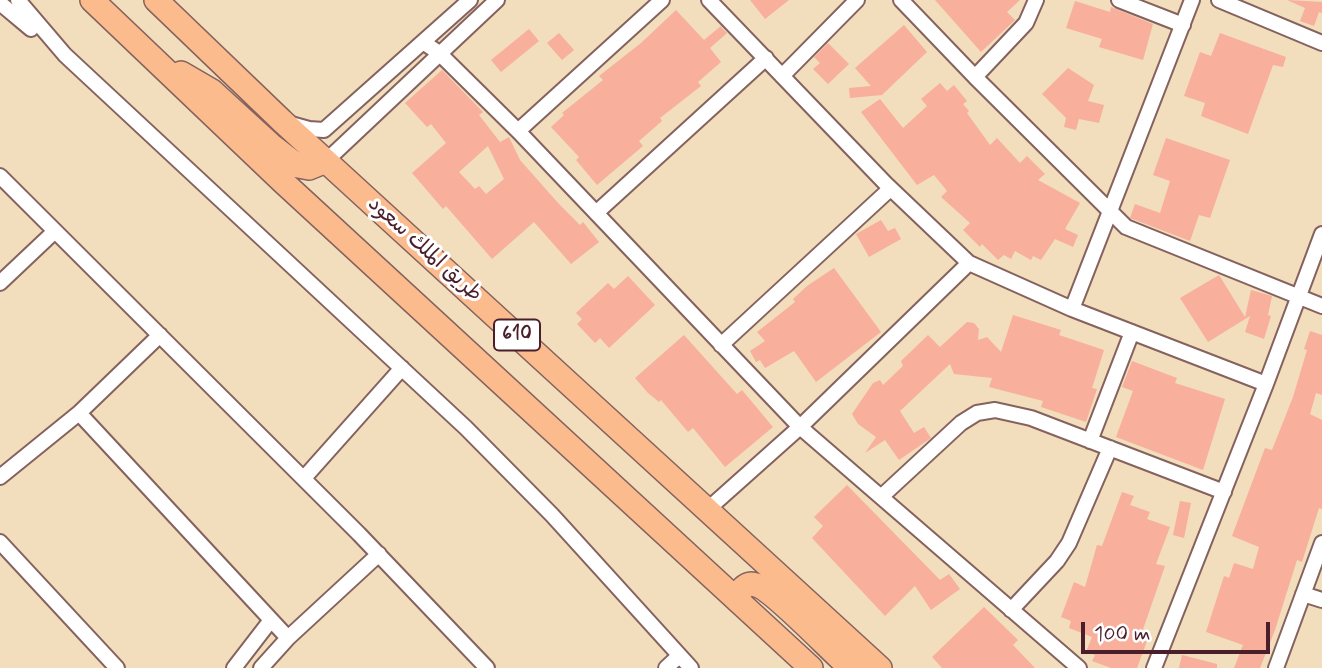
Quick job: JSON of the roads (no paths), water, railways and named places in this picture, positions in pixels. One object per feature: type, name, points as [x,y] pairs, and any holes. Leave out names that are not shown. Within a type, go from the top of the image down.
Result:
[{"type":"main road","name":"610","points":[[92,0],[293,192],[811,668]]},
{"type":"main road","name":"طريق الملك سعود","points":[[156,0],[282,121],[880,668]]},
{"type":"main road","points":[[122,29],[186,77],[212,91],[298,166],[309,168],[326,161]]},
{"type":"main road","points":[[737,600],[742,588],[755,584],[778,601],[844,662],[858,668]]},
{"type":"street","points":[[18,0],[65,55]]},
{"type":"street","points":[[282,121],[309,129],[324,130],[470,0]]},
{"type":"street","points":[[326,161],[497,0]]},
{"type":"street","points":[[518,131],[662,0]]},
{"type":"street","points":[[709,0],[890,189],[969,263],[1073,309],[1266,384]]},
{"type":"street","points":[[782,76],[857,0]]},
{"type":"street","points":[[901,0],[1126,227],[1322,306]]},
{"type":"street","points":[[975,77],[1026,23],[1036,0]]},
{"type":"street","points":[[1119,0],[1182,26]]},
{"type":"street","points":[[1073,309],[1192,0]]},
{"type":"street","points":[[1219,0],[1322,43]]},
{"type":"street","points":[[0,4],[65,55],[466,428],[552,515],[691,668]]},
{"type":"street","points":[[423,42],[439,53],[518,131],[800,427],[1079,668]]},
{"type":"street","points":[[596,213],[766,58]]},
{"type":"street","points":[[0,176],[379,554],[479,665]]},
{"type":"street","points":[[721,345],[890,189]]},
{"type":"street","points":[[0,283],[55,231]]},
{"type":"street","points":[[1154,668],[1322,234]]},
{"type":"street","points":[[707,510],[800,427],[969,263]]},
{"type":"street","points":[[1090,441],[1132,332]]},
{"type":"street","points":[[0,477],[79,413],[160,335]]},
{"type":"street","points":[[304,478],[402,368]]},
{"type":"street","points":[[881,497],[961,423],[986,411],[1014,412],[1223,492]]},
{"type":"street","points":[[79,413],[288,638]]},
{"type":"street","points":[[1012,610],[1057,561],[1069,543],[1110,449]]},
{"type":"street","points":[[0,542],[117,668]]},
{"type":"street","points":[[1276,668],[1322,543]]},
{"type":"street","points":[[261,668],[288,638],[379,554]]},
{"type":"street","points":[[1303,594],[1322,600]]},
{"type":"street","points":[[234,668],[271,620]]},
{"type":"street","points":[[666,668],[679,656]]}]
